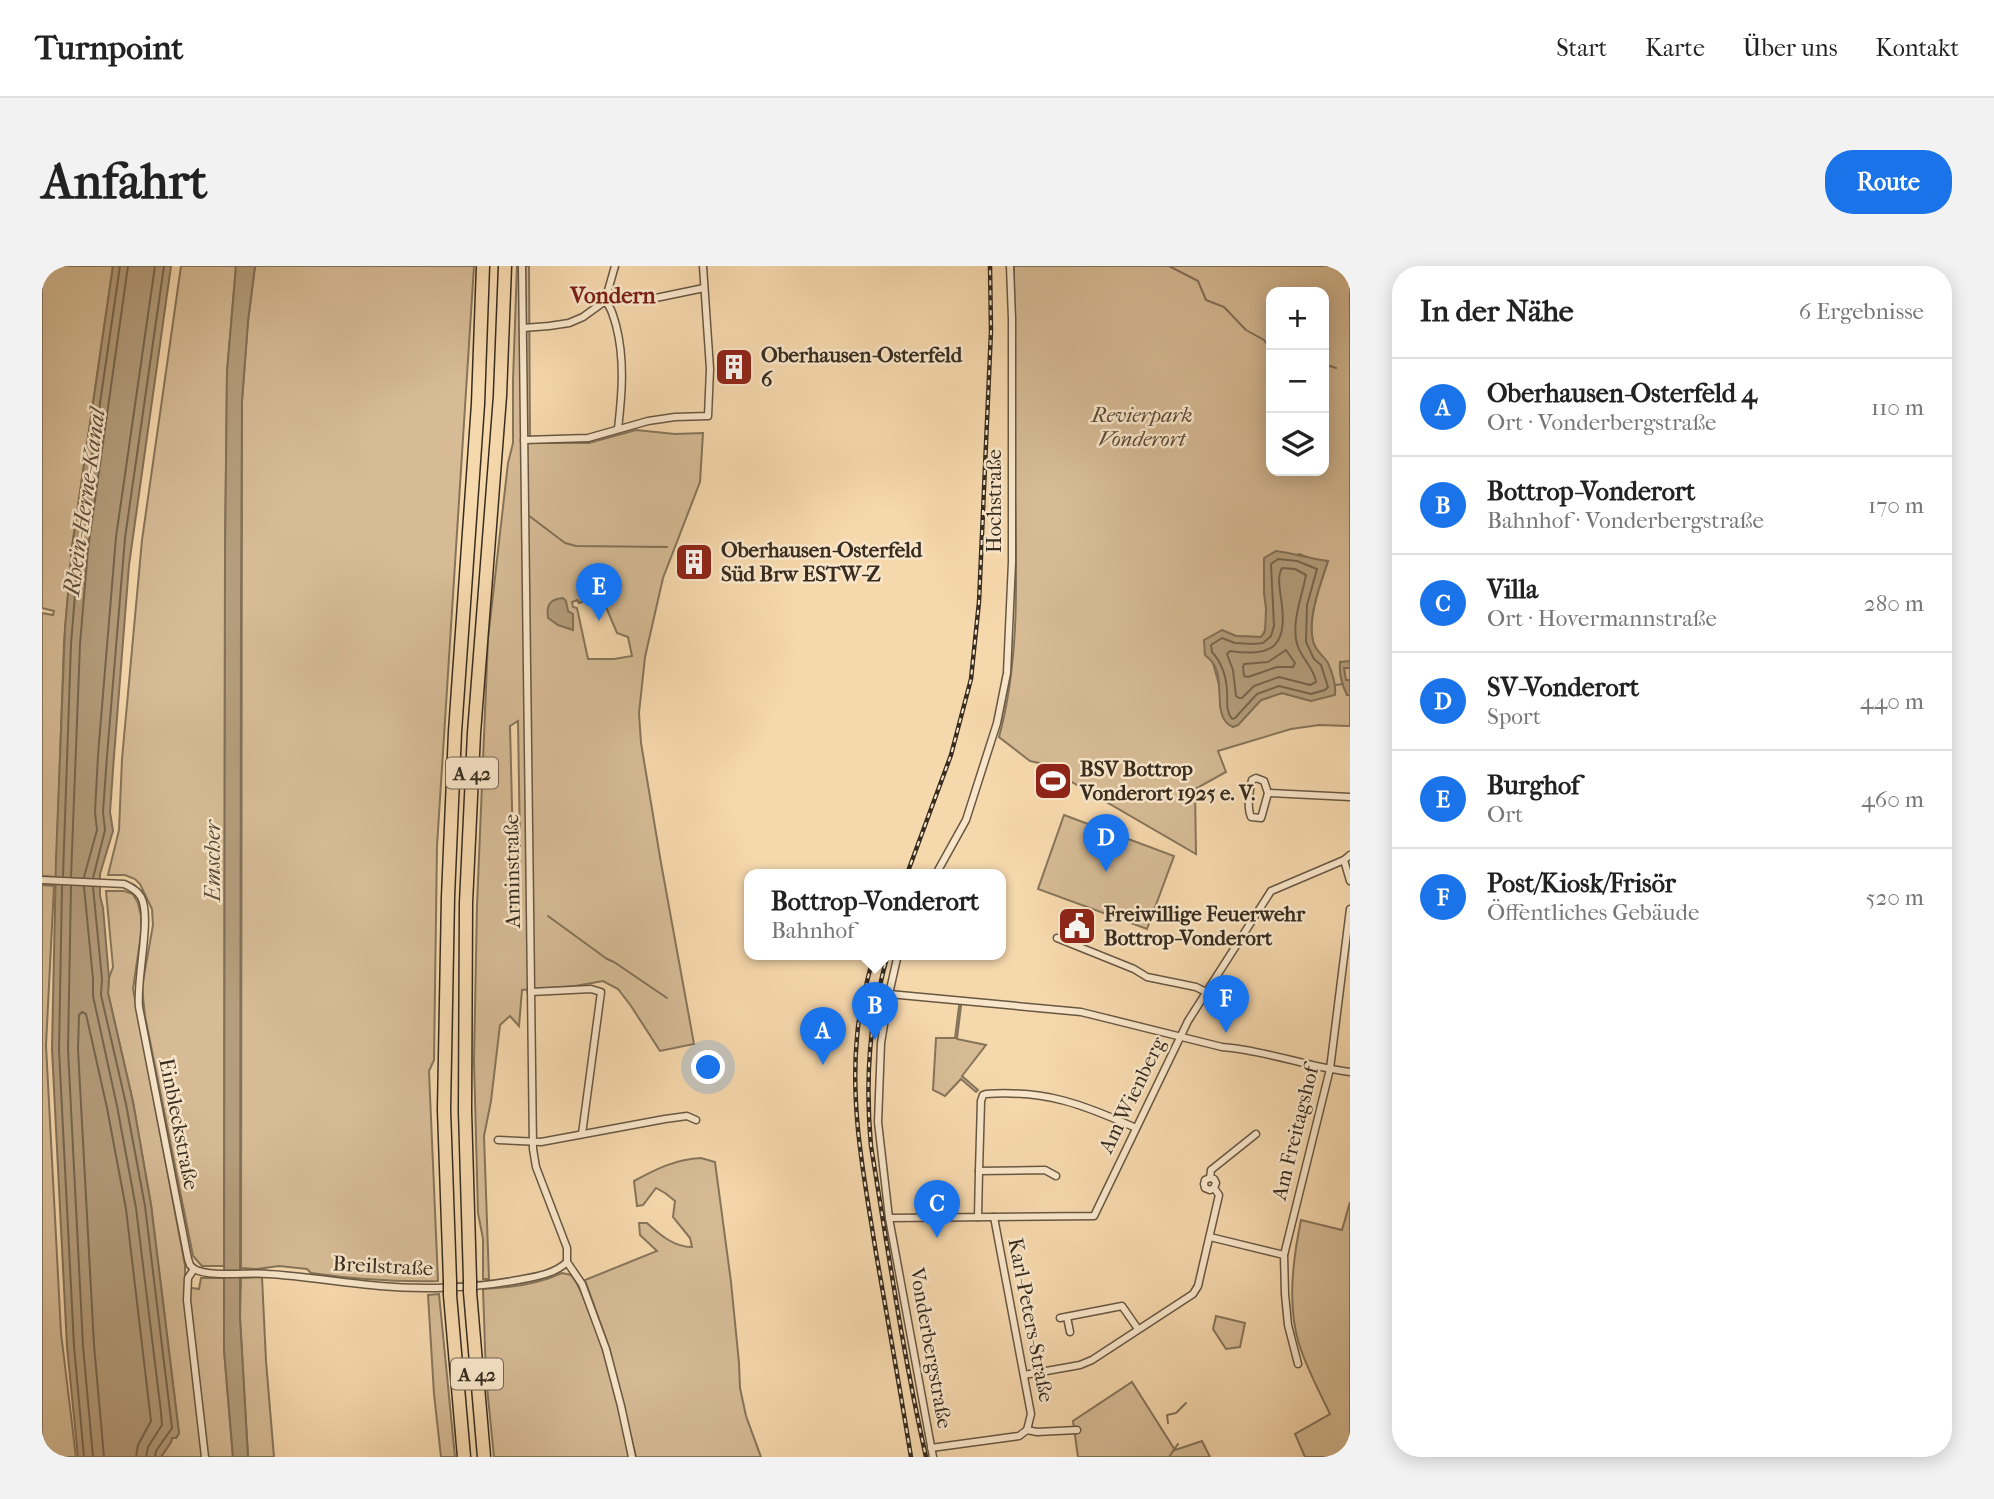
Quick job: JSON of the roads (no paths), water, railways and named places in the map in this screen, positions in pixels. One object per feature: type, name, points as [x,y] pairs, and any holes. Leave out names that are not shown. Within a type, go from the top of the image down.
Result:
[{"type":"highway","name":"A 42","points":[[464,1457],[450,1294],[444,1110],[448,897],[455,732],[478,404],[483,266]]},
{"type":"highway","name":"A 42","points":[[484,1457],[470,1286],[465,1111],[466,903],[474,733],[500,396],[505,266]]},
{"type":"street","name":"Arminstraße","points":[[522,266],[533,1142],[536,1167],[568,1248],[568,1262],[582,1284],[606,1349],[632,1457]]},
{"type":"street","points":[[605,301],[615,266]]},
{"type":"street","points":[[524,440],[588,438],[661,419],[708,416],[710,369],[704,266]]},
{"type":"street","name":"Hochstraße","points":[[939,869],[966,820],[1000,710],[1005,683],[1011,606],[1010,266]]},
{"type":"street","points":[[523,328],[569,323],[583,317],[605,301],[646,300],[704,288]]},
{"type":"street","points":[[605,301],[611,308],[621,351],[623,383],[618,429]]},
{"type":"street","points":[[1262,779],[1268,793],[1261,818],[1251,817],[1249,812],[1252,780],[1262,779]]},
{"type":"street","points":[[1268,793],[1350,797]]},
{"type":"street","points":[[1347,858],[1350,881]]},
{"type":"street","name":"Am Wienberg","points":[[994,1217],[1094,1216],[1180,1037],[1271,891],[1347,858]]},
{"type":"street","name":"Einbleckstraße","points":[[44,880],[124,884],[140,895],[144,907],[139,1007],[188,1259],[194,1269],[188,1278],[187,1300],[205,1457]]},
{"type":"street","name":"Am Freitagshof","points":[[1298,1364],[1288,1325],[1284,1294],[1284,1255],[1330,1069],[1347,957],[1350,909]]},
{"type":"street","points":[[1057,938],[1147,977],[1196,987],[1206,992]]},
{"type":"street","name":"Vonderbergstraße","points":[[897,960],[879,1058],[878,1122],[889,1218],[933,1457]]},
{"type":"street","points":[[531,992],[591,989],[601,992],[582,1134]]},
{"type":"street","points":[[889,994],[1081,1013],[1180,1037],[1350,1072]]},
{"type":"street","points":[[978,1217],[983,1095],[1042,1095],[1084,1106],[1136,1128]]},
{"type":"street","points":[[498,1140],[533,1142],[678,1117],[687,1116],[696,1120]]},
{"type":"street","points":[[1024,1375],[1092,1360],[1194,1294],[1219,1195],[1214,1188],[1215,1181],[1210,1178],[1210,1170],[1256,1134]]},
{"type":"street","points":[[979,1171],[1045,1170],[1056,1175]]},
{"type":"street","points":[[889,1218],[994,1217]]},
{"type":"street","name":"Karl-Peters-Straße","points":[[994,1217],[1031,1414],[1027,1430]]},
{"type":"street","points":[[1210,1237],[1284,1255]]},
{"type":"street","name":"Breilstraße","points":[[194,1269],[202,1272],[251,1273],[419,1288],[505,1283],[543,1274],[568,1262]]},
{"type":"street","points":[[1070,1332],[1064,1317],[1122,1306],[1138,1329]]},
{"type":"street","points":[[931,1448],[1019,1436],[1027,1430],[1077,1430]]},
{"type":"water","name":"Rhein-Herne-Kanal","points":[[113,266],[171,266],[129,565],[110,812],[113,831],[100,874],[108,993],[133,1102],[151,1205],[179,1433],[176,1438],[172,1438],[161,1457],[78,1457],[67,1347],[52,1049],[65,628],[72,547]]},
{"type":"water","points":[[236,266],[255,266],[242,401],[240,1318],[248,1457],[233,1457],[224,1350],[227,372]]},
{"type":"water","points":[[1276,551],[1328,561],[1316,600],[1312,632],[1314,645],[1331,670],[1335,695],[1311,701],[1282,693],[1261,700],[1233,727],[1222,716],[1217,671],[1205,655],[1204,640],[1222,630],[1236,636],[1261,637],[1265,632],[1266,609],[1264,558]]},
{"type":"water","points":[[563,598],[568,611],[573,614],[573,630],[548,618],[550,604]]},
{"type":"water","points":[[1350,661],[1350,668],[1344,668],[1346,680],[1350,680],[1350,695],[1347,695],[1341,679],[1340,662]]},
{"type":"waterway","points":[[1169,266],[1198,281],[1206,300],[1224,307],[1246,330],[1266,343]]},
{"type":"waterway","points":[[1329,366],[1336,368]]},
{"type":"waterway","points":[[528,515],[565,543],[576,546],[667,547]]},
{"type":"waterway","points":[[1335,685],[1343,684]]},
{"type":"waterway","points":[[548,916],[667,998]]},
{"type":"waterway","points":[[1168,1423],[1167,1415],[1176,1413],[1186,1403]]},
{"type":"waterway","points":[[1169,1457],[1178,1444]]},
{"type":"railway","points":[[909,869],[951,755],[971,679],[979,602],[991,331],[990,266]]},
{"type":"railway","points":[[873,960],[858,1027],[855,1064],[857,1119],[867,1200],[911,1457]]},
{"type":"railway","points":[[886,960],[876,1002],[870,1049],[868,1097],[871,1146],[903,1341],[926,1457]]},
{"type":"place","name":"Oberhausen-Osterfeld 6","points":[[734,367]]},
{"type":"place","name":"Oberhausen-Osterfeld Süd Brw ESTW-Z","points":[[694,562]]},
{"type":"place","name":"Burghof","points":[[599,621]]},
{"type":"place","name":"BSV Bottrop Vonderort 1925 e. V.","points":[[1053,781]]},
{"type":"place","name":"SV-Vonderort","points":[[1106,872]]},
{"type":"place","name":"Freiwillige Feuerwehr Bottrop-Vonderort","points":[[1077,926]]},
{"type":"place","name":"Post/Kiosk/Frisör","points":[[1226,1033]]},
{"type":"place","name":"Bottrop-Vonderort","points":[[875,1040]]},
{"type":"place","name":"Oberhausen-Osterfeld 4","points":[[823,1065]]},
{"type":"place","name":"Villa","points":[[937,1238]]},
{"type":"district","name":"Vondern","points":[[613,295]]},
{"type":"park label","name":"Revierpark Vonderort","points":[[1142,427]]},
{"type":"water label","name":"Emscher","points":[[212,861]]}]
